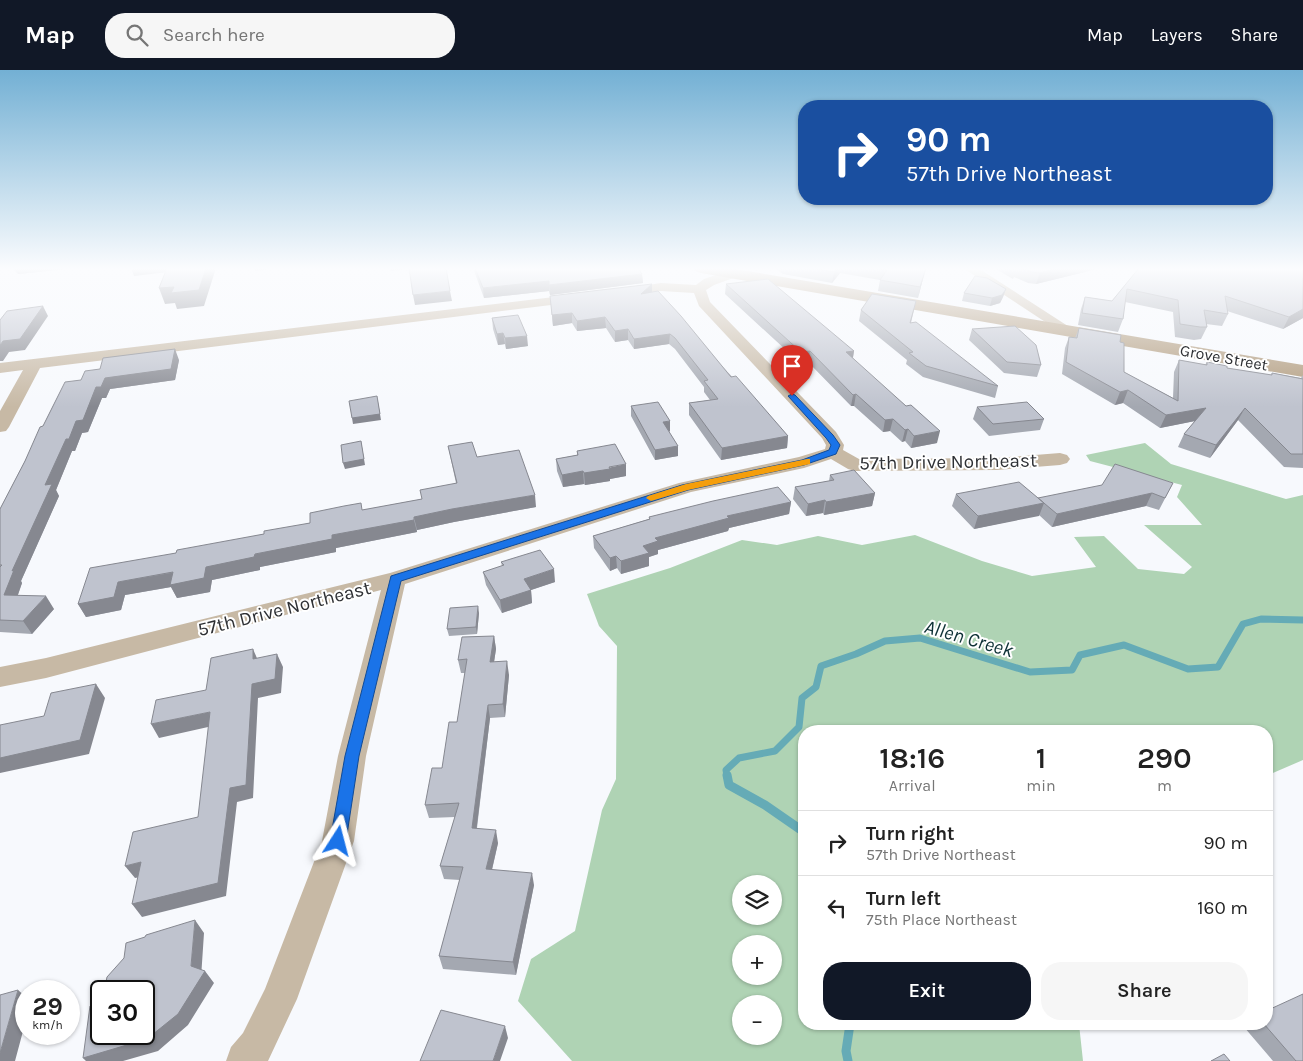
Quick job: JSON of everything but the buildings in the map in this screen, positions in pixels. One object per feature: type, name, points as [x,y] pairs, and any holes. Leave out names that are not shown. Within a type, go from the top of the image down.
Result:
[{"type":"street","points":[[0,368],[442,314]]},
{"type":"street","points":[[715,314],[830,436],[835,445],[833,452]]},
{"type":"street","name":"Grove Street","points":[[972,314],[1303,371]]},
{"type":"street","points":[[1042,314],[1067,330]]},
{"type":"street","points":[[0,427],[34,364]]},
{"type":"street","name":"57th Drive Northeast","points":[[0,677],[46,668],[395,579],[686,487],[804,462],[833,452],[855,464],[997,464],[1060,459]]},
{"type":"street","points":[[245,1061],[256,1046],[279,999],[338,841],[352,756],[395,579]]},
{"type":"green space","points":[[1145,443],[1171,464],[1286,499],[1303,495],[1303,760],[1273,773],[1273,725],[798,725],[798,1030],[1080,1030],[1083,1061],[572,1061],[518,1001],[531,959],[575,931],[602,810],[616,779],[617,646],[599,626],[587,594],[670,568],[742,540],[777,545],[818,536],[862,545],[915,535],[982,561],[1032,576],[1096,567],[1074,537],[1104,536],[1138,569],[1184,574],[1192,567],[1144,525],[1202,525],[1177,497],[1182,485],[1090,461],[1086,455]]},
{"type":"waterway","name":"Allen Creek","points":[[799,725],[802,698],[816,687],[821,666],[856,654],[885,641],[920,638],[1030,672],[1072,670],[1080,655],[1124,645],[1188,669],[1218,667],[1243,624],[1261,619],[1303,620]]},
{"type":"waterway","name":"Allen Creek","points":[[727,776],[726,770],[739,758],[775,751],[798,728]]},
{"type":"waterway","name":"Allen Creek","points":[[727,775],[729,785],[765,805],[798,828]]},
{"type":"waterway","name":"Allen Creek","points":[[848,1061],[846,1051],[849,1030]]},
{"type":"slow traffic","points":[[651,498],[686,487],[807,461]]},
{"type":"route","points":[[338,841],[352,756],[395,579],[686,487],[804,462],[824,457],[833,452],[835,445],[830,436],[792,396]]}]
